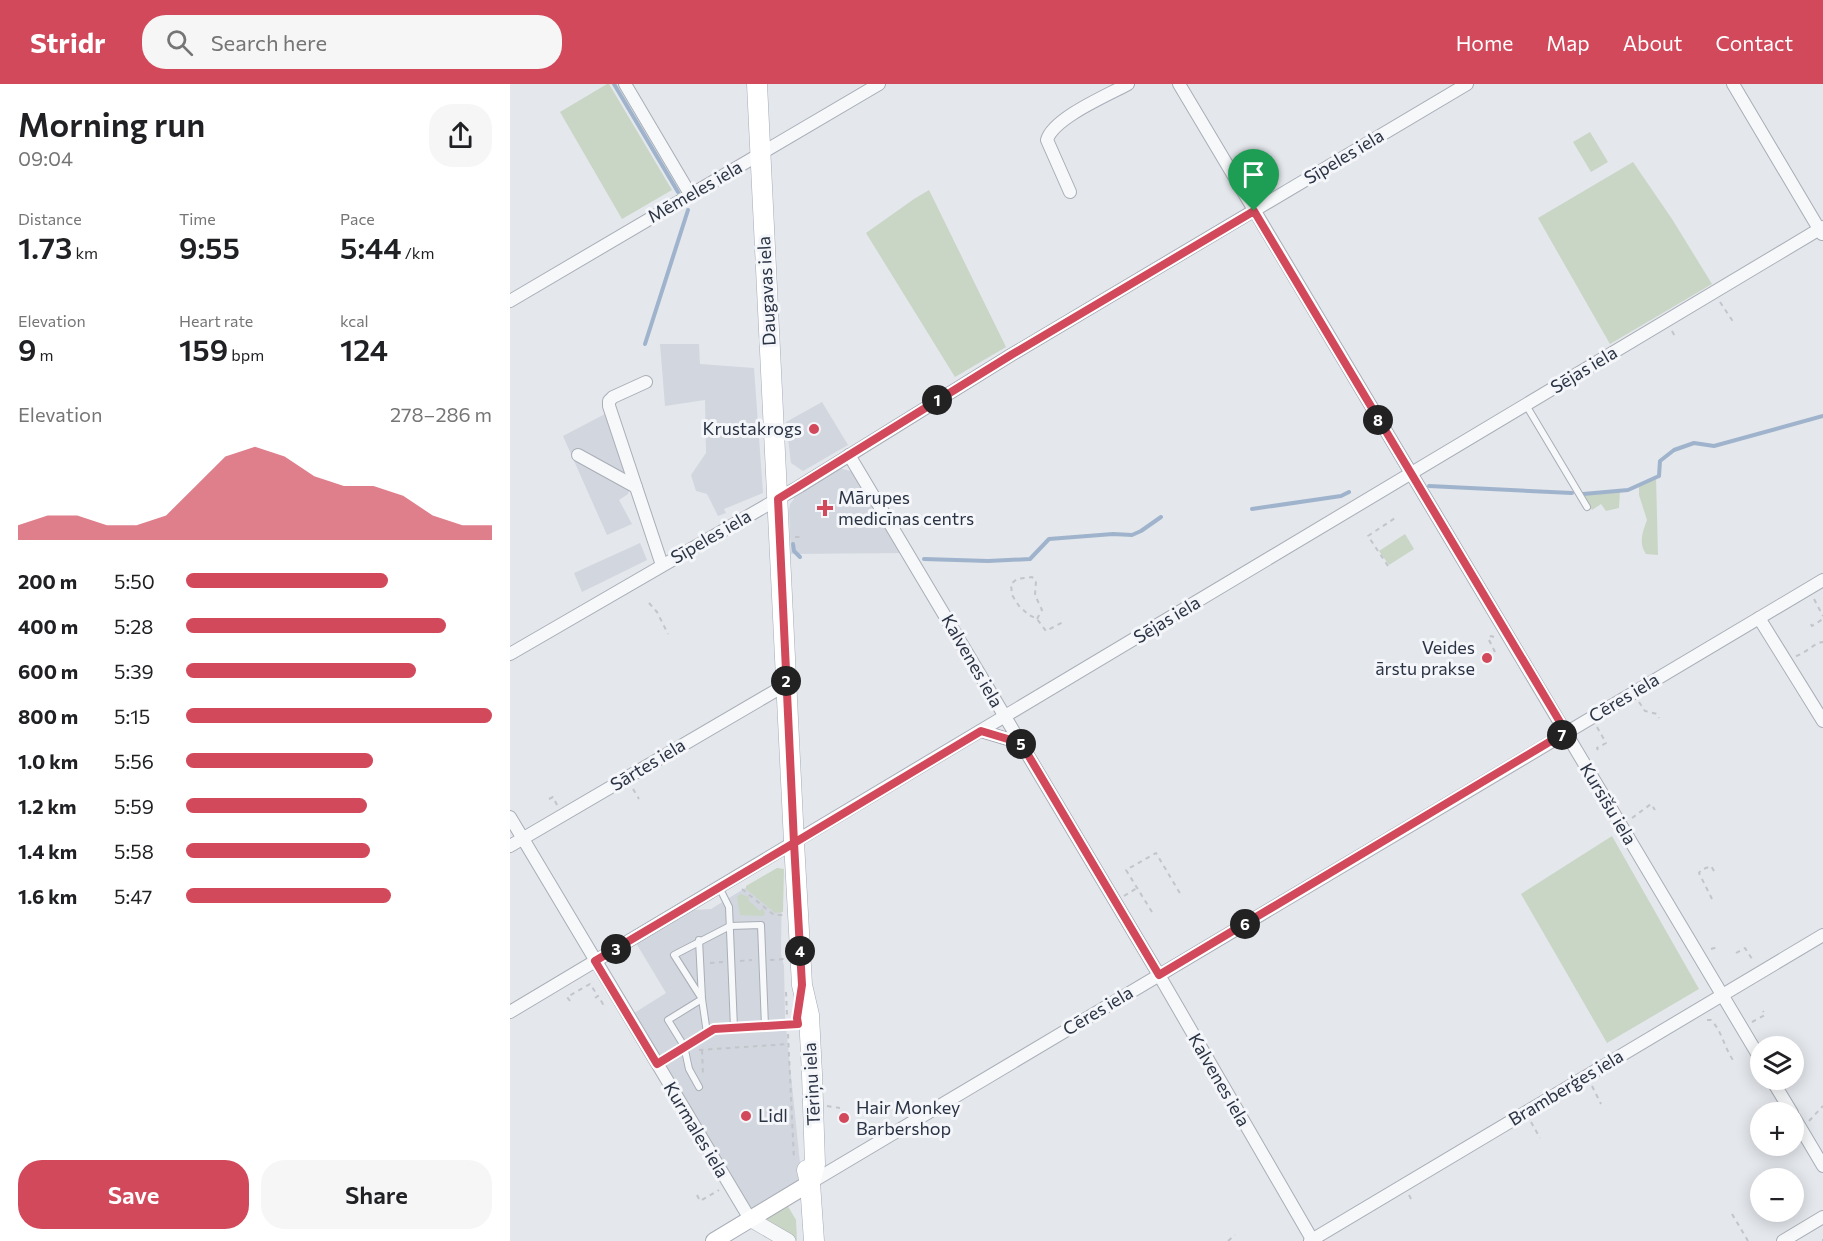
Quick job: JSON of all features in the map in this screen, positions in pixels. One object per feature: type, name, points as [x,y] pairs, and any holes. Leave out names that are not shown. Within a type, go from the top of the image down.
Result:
[{"type":"main road","name":"Daugavas iela","points":[[758,84],[778,499]]},
{"type":"main road","name":"Tēriņu iela","points":[[778,499],[802,985],[809,1015],[815,1164],[810,1182]]},
{"type":"main road","name":"Tēriņu iela","points":[[802,985],[797,1018],[805,1165],[810,1182],[814,1241]]},
{"type":"main road","name":"Cēres iela","points":[[714,1241],[810,1182]]},
{"type":"street","points":[[625,84],[690,194]]},
{"type":"street","name":"Mēmeles iela","points":[[510,301],[879,84]]},
{"type":"street","points":[[1070,192],[1047,140],[1049,133],[1069,117],[1128,84]]},
{"type":"street","name":"Kursīšu iela","points":[[1179,84],[1750,1041]]},
{"type":"street","name":"Sīpeles iela","points":[[510,654],[778,499],[1011,355],[1467,84]]},
{"type":"street","points":[[1733,84],[1822,230]]},
{"type":"street","name":"Sējas iela","points":[[510,1012],[1822,230]]},
{"type":"street","points":[[646,382],[613,397],[609,401],[609,406],[662,566]]},
{"type":"street","points":[[578,455],[636,487]]},
{"type":"street","name":"Kalvenes iela","points":[[849,455],[1159,975],[1311,1241]]},
{"type":"street","name":"Cēres iela","points":[[810,1182],[1823,580]]},
{"type":"street","points":[[1759,618],[1823,721]]},
{"type":"street","name":"Sārtes iela","points":[[510,846],[787,684]]},
{"type":"street","points":[[981,731],[1021,743]]},
{"type":"street","name":"Kurmales iela","points":[[510,817],[750,1219],[788,1241]]},
{"type":"street","name":"Bramberģes iela","points":[[1311,1241],[1823,935]]},
{"type":"street","points":[[1804,1134],[1823,1166]]},
{"type":"street","points":[[1783,1241],[1823,1217]]},
{"type":"lane","points":[[1526,405],[1587,507]]},
{"type":"lane","points":[[719,887],[728,902],[734,1028]]},
{"type":"lane","points":[[702,999],[674,955],[699,940],[730,926],[761,925],[765,1026]]},
{"type":"lane","points":[[699,940],[702,999],[707,1033]]},
{"type":"lane","points":[[699,1087],[689,1069],[684,1046],[668,1020],[702,999]]},
{"type":"lane","points":[[657,1064],[714,1029],[798,1024]]},
{"type":"path","points":[[1713,293],[1732,320],[1730,321]]},
{"type":"path","points":[[1388,566],[1368,536],[1395,518]]},
{"type":"path","points":[[1011,584],[1017,579],[1032,578],[1036,581],[1035,595],[1042,610],[1037,619]]},
{"type":"path","points":[[1008,581],[1011,584],[1012,595],[1019,606],[1037,619],[1046,631],[1062,622]]},
{"type":"path","points":[[1808,589],[1823,618],[1812,626],[1811,624]]},
{"type":"path","points":[[649,603],[657,612],[669,634]]},
{"type":"path","points":[[1488,639],[1495,652],[1500,649]]},
{"type":"path","points":[[1785,659],[1798,656],[1817,643],[1823,642]]},
{"type":"path","points":[[1634,692],[1645,711],[1657,714],[1659,718]]},
{"type":"path","points":[[1592,717],[1606,743],[1597,748],[1598,750]]},
{"type":"path","points":[[1621,824],[1642,813],[1651,804],[1655,810]]},
{"type":"path","points":[[1152,912],[1126,870],[1156,853],[1181,895]]},
{"type":"path","points":[[1712,899],[1699,873],[1711,866],[1714,871]]},
{"type":"path","points":[[734,891],[741,887],[774,915]]},
{"type":"path","points":[[762,917],[784,915]]},
{"type":"path","points":[[1736,953],[1745,948],[1760,972]]},
{"type":"path","points":[[570,1001],[567,997],[590,984],[598,996]]},
{"type":"path","points":[[1742,1028],[1765,1015],[1763,1011]]},
{"type":"path","points":[[1701,1023],[1708,1019],[1715,1024],[1733,1060]]},
{"type":"path","points":[[684,1046],[713,1051],[789,1044]]},
{"type":"path","points":[[702,1050],[704,1080]]},
{"type":"path","points":[[1587,1076],[1601,1104]]},
{"type":"path","points":[[1804,1120],[1811,1120],[1821,1105]]},
{"type":"path","points":[[821,1106],[840,1108]]},
{"type":"path","points":[[1524,1113],[1540,1138]]},
{"type":"path","points":[[697,1195],[700,1201],[729,1184]]},
{"type":"path","points":[[1732,1214],[1748,1241]]},
{"type":"path","points":[[1228,1241],[1235,1235]]},
{"type":"shaded area","points":[[660,344],[699,344],[700,364],[754,368],[763,493],[724,509],[726,513],[718,516],[707,494],[696,491],[691,475],[706,453],[705,400],[665,406]]},
{"type":"shaded area","points":[[822,402],[848,445],[803,471],[791,463],[786,422]]},
{"type":"shaded area","points":[[605,414],[613,423],[633,479],[628,494],[619,500],[632,524],[607,535],[563,436]]},
{"type":"shaded area","points":[[839,468],[854,472],[904,553],[791,554],[789,510],[793,496]]},
{"type":"shaded area","points":[[640,543],[647,560],[582,592],[574,573]]},
{"type":"shaded area","points":[[778,868],[782,870],[781,954],[784,966],[785,1017],[801,1173],[796,1183],[755,1209],[749,1209],[631,1015],[666,993],[636,943],[692,910],[711,909]]},
{"type":"green space","points":[[607,84],[672,190],[622,219],[560,112]]},
{"type":"green space","points":[[1590,132],[1608,162],[1591,172],[1573,142]]},
{"type":"green space","points":[[1633,162],[1712,284],[1610,344],[1538,218]]},
{"type":"green space","points":[[929,190],[1006,347],[955,377],[866,233]]},
{"type":"green space","points":[[1656,477],[1658,555],[1646,554],[1642,546],[1647,520],[1639,495],[1639,485]]},
{"type":"green space","points":[[1620,490],[1619,508],[1606,511],[1601,504],[1592,510],[1583,494]]},
{"type":"green space","points":[[1405,534],[1414,549],[1389,565],[1379,551]]},
{"type":"green space","points":[[1612,836],[1699,989],[1607,1043],[1521,894]]},
{"type":"green space","points":[[777,868],[784,869],[783,912],[775,913],[746,889],[746,886]]},
{"type":"green space","points":[[740,894],[749,897],[748,900],[760,911],[763,908],[765,914],[763,916],[740,915],[737,897]]},
{"type":"green space","points":[[786,1203],[796,1220],[797,1241],[766,1219]]},
{"type":"waterway","points":[[614,84],[678,192]]},
{"type":"waterway","points":[[645,344],[688,210]]},
{"type":"waterway","points":[[1583,494],[1628,490],[1659,476],[1660,461],[1674,450],[1694,443],[1714,446],[1823,416]]},
{"type":"waterway","points":[[1429,486],[1572,493]]},
{"type":"waterway","points":[[1252,509],[1341,496],[1349,492]]},
{"type":"waterway","points":[[924,559],[988,561],[1030,559],[1049,539],[1113,534],[1132,535],[1161,517]]},
{"type":"waterway","points":[[793,544],[794,551],[800,557]]},
{"type":"place","name":"Krustakrogs","points":[[814,429]]},
{"type":"place","name":"Mārupes medicīnas centrs","points":[[825,508]]},
{"type":"place","name":"Veides ārstu prakse","points":[[1487,658]]},
{"type":"place","name":"Lidl","points":[[746,1116]]},
{"type":"place","name":"Hair Monkey Barbershop","points":[[844,1118]]},
{"type":"route","points":[[1254,211],[1011,355],[778,499],[794,843],[595,961],[657,1064],[714,1029],[798,1024],[802,985],[794,843],[981,731],[1021,743],[1159,975],[1566,732],[1254,211]]}]
